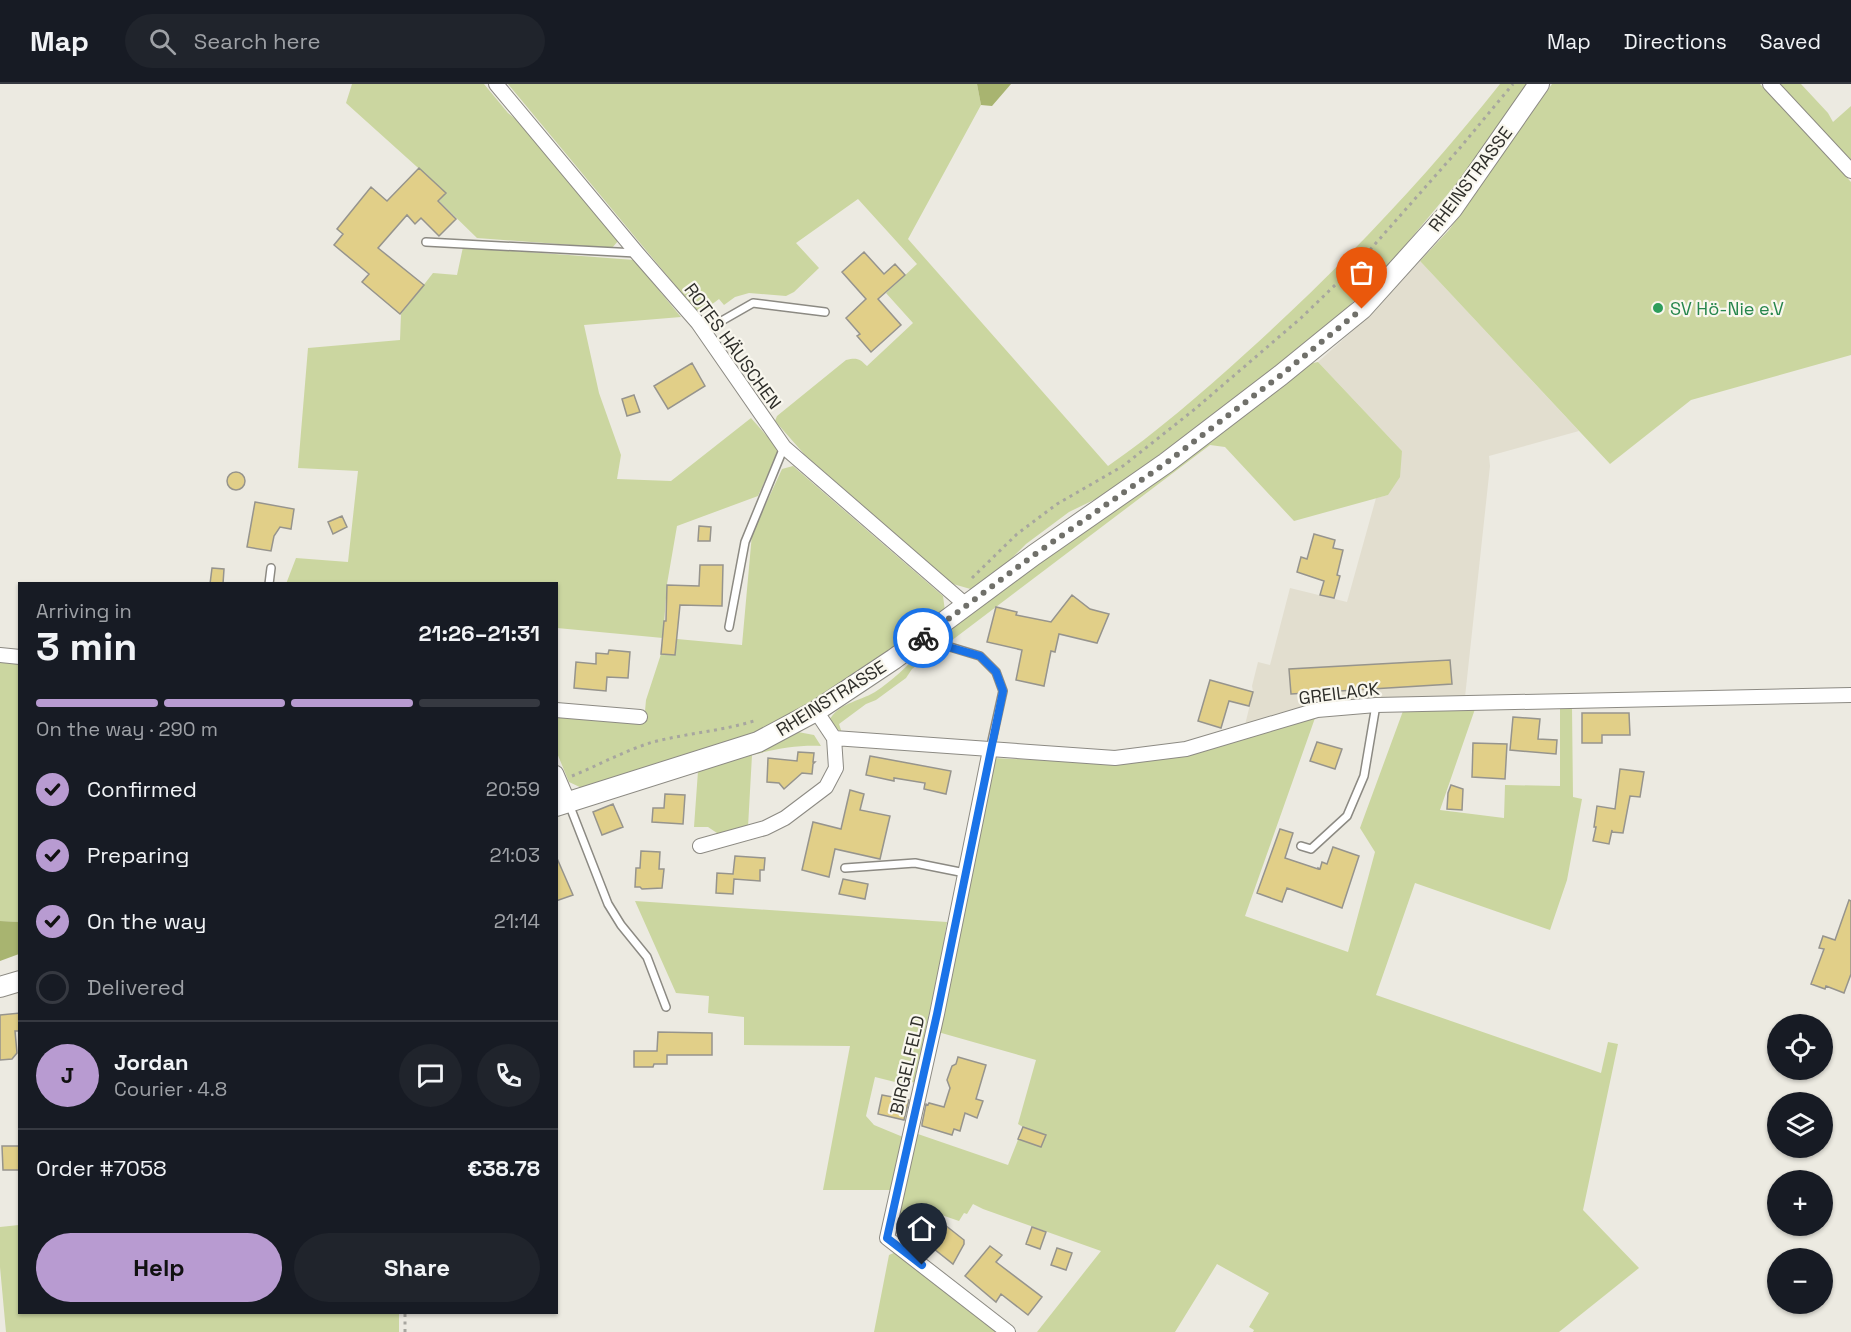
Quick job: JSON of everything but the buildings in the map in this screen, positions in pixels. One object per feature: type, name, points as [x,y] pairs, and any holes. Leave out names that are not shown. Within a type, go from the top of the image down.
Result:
[{"type":"main road","name":"RHEINSTRASSE","points":[[562,804],[758,742],[816,711],[856,686],[921,639],[960,600],[1034,555],[1166,463],[1281,375],[1362,309],[1452,208],[1539,84]]},
{"type":"main road","points":[[0,987],[18,982]]},
{"type":"street","name":"ROTES HÄUSCHEN","points":[[496,84],[704,331],[784,447],[960,600]]},
{"type":"street","points":[[1770,84],[1851,171]]},
{"type":"street","points":[[0,655],[18,657]]},
{"type":"street","name":"GREILACK","points":[[834,738],[1115,758],[1186,749],[1317,711],[1376,705],[1851,695]]},
{"type":"street","points":[[558,710],[640,717]]},
{"type":"street","points":[[700,846],[765,828],[785,818],[826,787],[836,768],[834,738],[816,711]]},
{"type":"street","name":"BIRGELFELD","points":[[990,750],[937,1014],[887,1238],[1008,1332]]},
{"type":"street","points":[[558,777],[562,804]]},
{"type":"lane","points":[[426,242],[637,253]]},
{"type":"lane","points":[[704,331],[753,303],[825,312]]},
{"type":"lane","points":[[729,627],[744,542],[784,447]]},
{"type":"lane","points":[[269,582],[271,568]]},
{"type":"lane","points":[[921,639],[980,656],[996,672],[1003,691],[990,750]]},
{"type":"lane","points":[[1300,846],[1311,849],[1347,816],[1364,776],[1376,705]]},
{"type":"lane","points":[[562,804],[608,904],[621,925],[647,957],[666,1007]]},
{"type":"lane","points":[[845,868],[915,863],[965,873]]},
{"type":"path","points":[[960,600],[1017,534],[1057,504],[1123,466],[1196,409],[1301,318],[1361,260],[1460,149],[1513,84]]},
{"type":"path","points":[[558,777],[651,743],[688,734],[734,728],[765,718]]},
{"type":"path","points":[[405,1314],[405,1332]]},
{"type":"shaded area","points":[[1420,261],[1579,431],[1489,456],[1490,466],[1465,697],[1245,725],[1258,662],[1270,665],[1290,588],[1347,602],[1376,498],[1388,495],[1402,451],[1318,362],[1369,316]]},
{"type":"green space","points":[[352,84],[484,84],[508,113],[518,121],[618,241],[612,248],[477,238],[439,201],[446,193],[346,103]]},
{"type":"green space","points":[[508,84],[977,84],[981,105],[908,239],[1108,466],[1196,397],[1314,290],[1410,190],[1500,84],[1529,84],[1471,166],[1394,259],[1345,310],[1264,378],[1104,495],[1069,512],[1026,544],[999,571],[974,590],[953,584],[805,455],[775,421],[777,416],[846,360],[858,359],[867,366],[913,323],[886,293],[917,264],[858,199],[796,243],[819,268],[794,292],[786,296],[749,293],[735,297],[724,305],[719,299],[699,314]]},
{"type":"green space","points":[[977,84],[1011,84],[992,106],[981,105]]},
{"type":"green space","name":"SV Hö-Nie e.V","points":[[1552,84],[1760,84],[1851,182],[1851,355],[1691,400],[1610,464],[1420,261],[1449,230]]},
{"type":"green space","points":[[1777,84],[1801,84],[1828,113],[1833,122],[1851,106],[1851,164]]},
{"type":"green space","points":[[463,247],[634,260],[681,317],[584,325],[599,393],[621,455],[617,479],[671,481],[751,418],[779,450],[758,496],[677,526],[667,584],[663,638],[558,628],[558,582],[287,582],[296,558],[348,562],[358,471],[298,468],[308,348],[400,340],[401,314],[433,273],[457,275]]},
{"type":"green space","points":[[1318,362],[1402,451],[1400,477],[1388,495],[1294,521],[1225,447],[1210,445],[951,641],[946,630],[1308,364]]},
{"type":"green space","points":[[793,466],[943,596],[945,611],[847,683],[761,732],[584,789],[569,782],[558,755],[558,713],[644,722],[646,700],[661,654],[675,655],[677,639],[742,645],[752,534],[782,469]]},
{"type":"green space","points":[[921,652],[934,653],[912,669],[906,678],[839,724],[842,733],[829,721],[838,710],[881,688]]},
{"type":"green space","points":[[0,658],[18,661],[18,922],[0,921]]},
{"type":"green space","points":[[1560,707],[1572,707],[1573,797],[1582,799],[1567,880],[1550,930],[1415,883],[1376,995],[1601,1073],[1608,1042],[1618,1044],[1583,1210],[1639,1268],[1559,1332],[1253,1332],[1254,1330],[1249,1327],[1269,1293],[1217,1264],[1175,1332],[1037,1332],[1101,1251],[973,1204],[959,1221],[927,1210],[898,1216],[915,1133],[1008,1165],[1023,1127],[1018,1124],[1036,1060],[938,1032],[955,961],[960,917],[994,758],[1117,764],[1189,754],[1315,718],[1245,916],[1348,952],[1375,852],[1360,828],[1403,711],[1475,709],[1440,810],[1504,818],[1505,785],[1560,786]]},
{"type":"green space","points":[[798,732],[814,735],[821,746],[786,748],[752,755]]},
{"type":"green space","points":[[752,755],[748,827],[727,834],[717,833],[708,827],[694,827],[698,771]]},
{"type":"green space","points":[[635,901],[947,922],[914,1082],[903,1084],[875,1077],[866,1116],[874,1125],[903,1137],[892,1190],[823,1190],[850,1046],[744,1045],[744,1017],[708,1013],[709,996],[676,993]]},
{"type":"green space","points":[[0,921],[18,922],[18,954],[0,961]]},
{"type":"green space","points":[[18,1225],[18,1314],[399,1314],[399,1332],[6,1332],[0,1267],[0,1227]]},
{"type":"green space","points":[[896,1252],[997,1332],[874,1332],[889,1255]]},
{"type":"way so far","points":[[923,638],[1034,555],[1166,463],[1281,375],[1362,309]]},
{"type":"place","name":"SV Hö-Nie e.V","points":[[1658,308]]},
{"type":"route","points":[[922,1265],[887,1238],[937,1014],[1003,691],[996,672],[980,656],[921,639],[923,638]]}]
